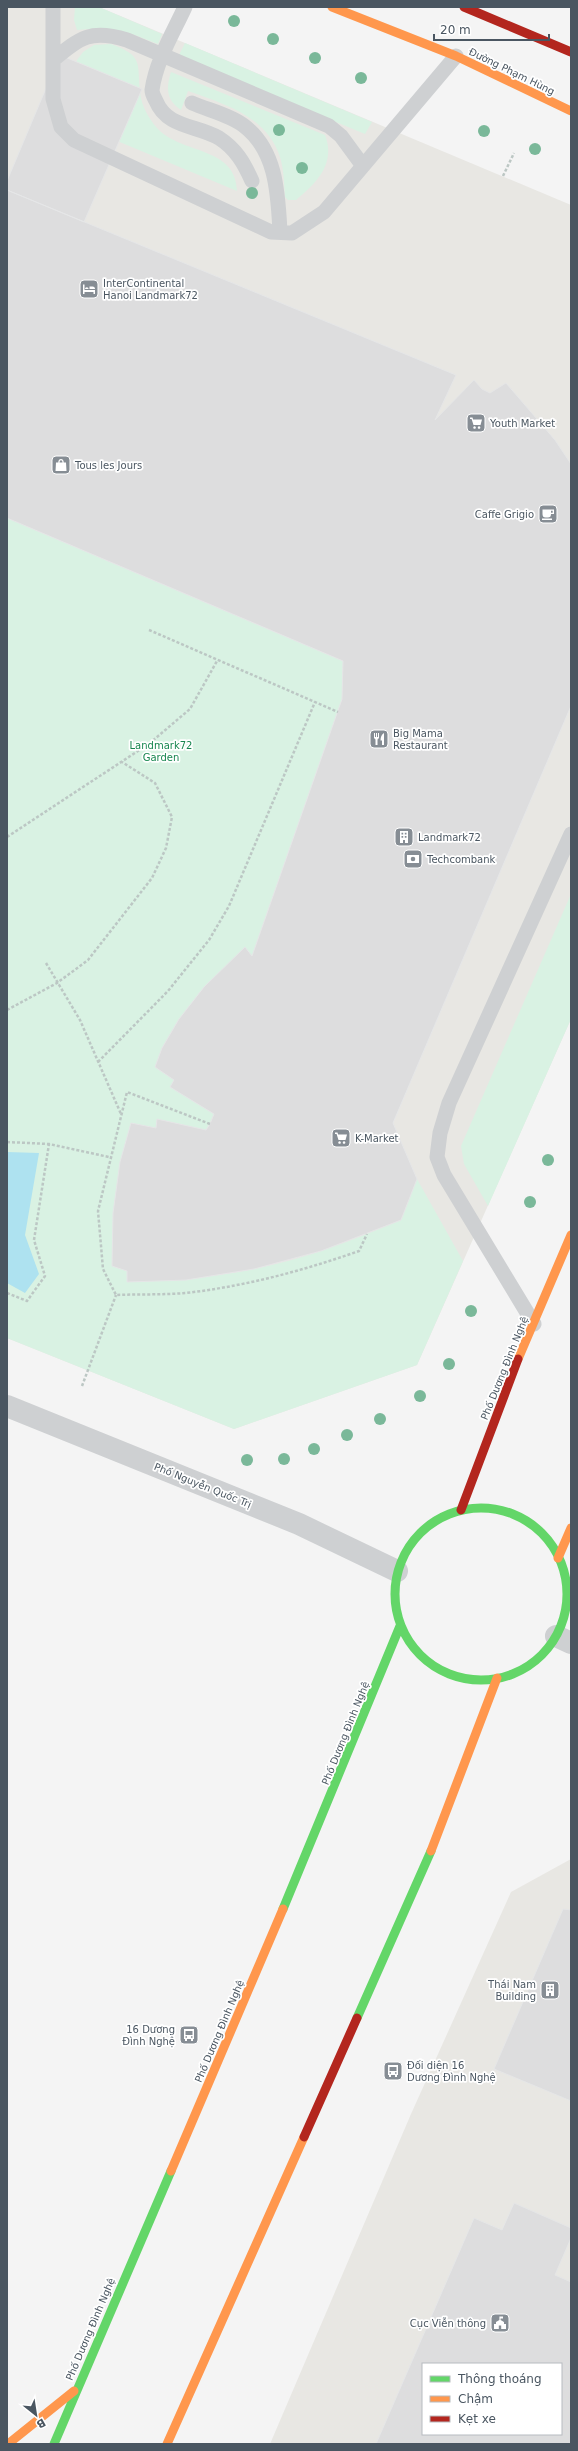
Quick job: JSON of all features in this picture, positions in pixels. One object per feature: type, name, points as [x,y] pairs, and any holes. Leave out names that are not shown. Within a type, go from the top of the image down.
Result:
[{"type":"main road","name":"Đường Phạm Hùng","points":[[332,7],[456,56],[571,111]]},
{"type":"main road","points":[[464,7],[571,52]]},
{"type":"main road","name":"Phố Dương Đình Nghệ","points":[[461,1510],[534,1324],[571,1235]]},
{"type":"main road","points":[[480,1507],[508,1511],[533,1524],[553,1545],[558,1558],[565,1572],[567,1602],[560,1630],[563,1639],[519,1672],[491,1680],[461,1679],[435,1668],[414,1650],[400,1626],[394,1598],[397,1571],[408,1545],[427,1525],[461,1510],[480,1507]]},
{"type":"main road","points":[[558,1558],[571,1528]]},
{"type":"main road","name":"Phố Dương Đình Nghệ","points":[[54,2444],[322,1819],[400,1626]]},
{"type":"main road","points":[[167,2444],[426,1866],[497,1678]]},
{"type":"main road","points":[[8,2444],[77,2389]]},
{"type":"street","name":"Phố Nguyễn Quốc Trị","points":[[7,1406],[298,1524],[397,1571]]},
{"type":"lane","points":[[53,7],[53,99],[61,127],[74,140],[271,232],[292,233],[324,212],[456,56]]},
{"type":"lane","points":[[185,7],[155,74],[152,92],[159,109],[172,121],[218,138],[233,148],[243,161],[252,181]]},
{"type":"lane","points":[[53,60],[71,44],[90,35],[106,34],[163,56],[329,126],[341,136],[363,166]]},
{"type":"lane","points":[[192,103],[243,124],[257,139],[274,174],[280,232]]},
{"type":"lane","points":[[534,1324],[444,1175],[437,1157],[440,1133],[450,1103],[571,834]]},
{"type":"path","points":[[503,176],[514,152]]},
{"type":"path","points":[[149,630],[217,662],[338,712]]},
{"type":"path","points":[[7,837],[150,743],[190,710],[217,662]]},
{"type":"path","points":[[98,1062],[168,991],[209,940],[230,906],[315,702]]},
{"type":"path","points":[[7,1010],[57,983],[88,960],[152,878],[166,848],[172,817],[155,783],[122,762]]},
{"type":"path","points":[[46,963],[80,1020],[121,1114]]},
{"type":"path","points":[[82,1386],[116,1295],[103,1269],[98,1211],[109,1158],[127,1092],[210,1124]]},
{"type":"path","points":[[7,1142],[49,1144],[109,1158]]},
{"type":"path","points":[[7,1293],[27,1301],[45,1276],[34,1240],[49,1144]]},
{"type":"path","points":[[116,1295],[184,1293],[245,1284],[311,1268],[359,1251],[367,1234]]},
{"type":"shaded area","points":[[7,7],[99,7],[571,205],[571,1019],[417,1365],[234,1429],[7,1338]]},
{"type":"shaded area","points":[[571,1859],[571,2444],[270,2444],[411,2114],[511,1892]]},
{"type":"green space","points":[[75,7],[99,7],[162,34],[158,44],[128,33],[110,29],[77,30],[74,20]]},
{"type":"green space","points":[[185,43],[372,122],[365,134],[178,57]]},
{"type":"green space","points":[[111,44],[129,52],[137,62],[142,103],[150,119],[157,128],[172,139],[219,159],[228,167],[235,177],[237,191],[91,130],[72,86],[77,60],[83,52],[94,45]]},
{"type":"green space","points":[[171,72],[325,135],[328,145],[326,163],[322,172],[311,187],[296,200],[288,200],[285,197],[280,157],[274,143],[265,131],[255,122],[230,107],[188,91],[181,110],[172,102],[168,93],[168,83]]},
{"type":"green space","name":"Landmark72 Garden","points":[[7,518],[343,661],[342,699],[252,956],[179,1019],[162,1048],[155,1067],[174,1080],[171,1087],[214,1114],[206,1130],[157,1119],[156,1128],[131,1123],[116,1194],[112,1266],[127,1271],[127,1282],[222,1275],[292,1260],[347,1242],[401,1220],[417,1179],[463,1261],[417,1365],[234,1429],[7,1338]]},
{"type":"green space","points":[[571,894],[571,1019],[488,1206],[464,1164],[461,1146]]},
{"type":"water","points":[[7,1152],[39,1153],[25,1235],[39,1274],[25,1293],[7,1283]]},
{"type":"building","points":[[60,55],[142,89],[84,222],[7,190],[7,181]]},
{"type":"building","name":"Landmark72","points":[[7,190],[456,375],[435,420],[474,380],[482,389],[490,393],[506,383],[555,440],[571,464],[571,706],[393,1123],[417,1179],[401,1220],[321,1251],[254,1269],[186,1280],[127,1282],[127,1271],[112,1266],[113,1213],[120,1162],[131,1123],[156,1128],[157,1119],[206,1130],[210,1124],[214,1114],[170,1087],[174,1080],[155,1067],[162,1048],[179,1019],[204,987],[245,947],[252,956],[342,699],[343,661],[7,518]]},
{"type":"building","name":"Thái Nam Building","points":[[563,1909],[571,1910],[571,2101],[494,2069]]},
{"type":"building","name":"Cục Viễn thông","points":[[514,2203],[571,2228],[571,2238],[555,2275],[571,2282],[571,2444],[376,2444],[474,2218],[502,2230]]},
{"type":"traffic: fast","points":[[473,1508],[489,1508],[506,1511],[522,1518],[536,1527],[548,1539],[557,1553],[564,1569],[567,1594],[566,1611],[561,1627],[548,1649],[536,1661],[522,1670],[506,1677],[489,1680],[473,1680],[456,1677],[440,1670],[426,1661],[414,1649],[405,1635],[398,1619],[395,1602],[395,1586],[398,1569],[405,1553],[414,1539],[426,1527],[440,1518],[456,1511],[473,1508]]},
{"type":"traffic: fast","points":[[283,1909],[400,1626]]},
{"type":"traffic: fast","points":[[357,2018],[431,1851]]},
{"type":"traffic: fast","points":[[54,2444],[171,2171]]},
{"type":"traffic: slow","points":[[332,7],[456,56],[571,111]]},
{"type":"traffic: slow","points":[[518,1359],[571,1235]]},
{"type":"traffic: slow","points":[[558,1558],[571,1528]]},
{"type":"traffic: slow","points":[[431,1851],[497,1678]]},
{"type":"traffic: slow","points":[[171,2171],[283,1909]]},
{"type":"traffic: slow","points":[[167,2444],[304,2137]]},
{"type":"traffic: slow","points":[[8,2444],[74,2391]]},
{"type":"traffic: jam","points":[[464,7],[571,52]]},
{"type":"traffic: jam","points":[[461,1510],[518,1359]]},
{"type":"traffic: jam","points":[[304,2137],[357,2018]]},
{"type":"place","name":"InterContinental Hanoi Landmark72","points":[[89,289]]},
{"type":"place","name":"Youth Market","points":[[476,423]]},
{"type":"place","name":"Tous les Jours","points":[[61,465]]},
{"type":"place","name":"Caffe Grigio","points":[[548,514]]},
{"type":"place","name":"Big Mama Restaurant","points":[[379,739]]},
{"type":"place","name":"Landmark72","points":[[404,837]]},
{"type":"place","name":"Techcombank","points":[[413,859]]},
{"type":"place","name":"K-Market","points":[[341,1138]]},
{"type":"place","name":"Thái Nam Building","points":[[550,1990]]},
{"type":"place","name":"16 Dương Đình Nghệ","points":[[189,2035]]},
{"type":"place","name":"Đối diện 16 Dương Đình Nghệ","points":[[393,2071]]},
{"type":"place","name":"Cục Viễn thông","points":[[500,2323]]}]
